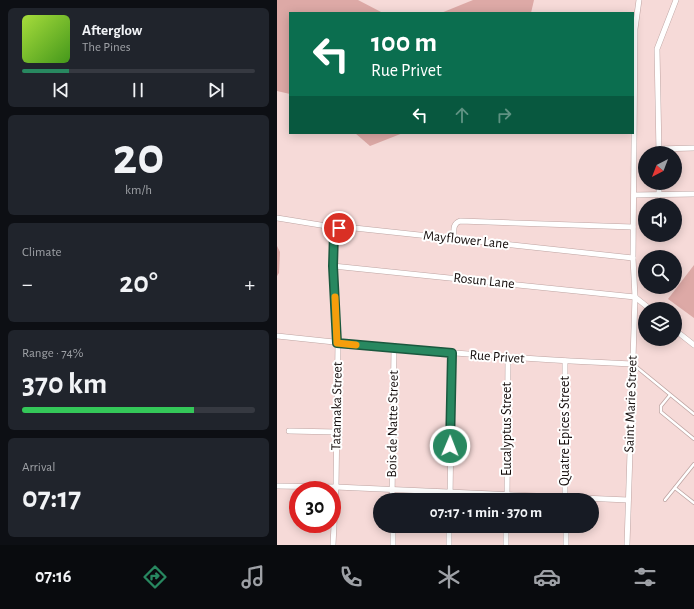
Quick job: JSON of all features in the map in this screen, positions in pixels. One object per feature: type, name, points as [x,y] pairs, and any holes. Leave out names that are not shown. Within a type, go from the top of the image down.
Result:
[{"type":"street","name":"Saint Marie Street","points":[[627,545],[635,297],[633,227],[635,29],[639,0]]},
{"type":"street","points":[[659,146],[657,49],[676,0]]},
{"type":"street","points":[[682,149],[694,148]]},
{"type":"street","points":[[659,190],[659,195]]},
{"type":"street","points":[[634,195],[694,194]]},
{"type":"street","name":"Mayflower Lane","points":[[277,218],[339,228],[345,227],[454,238],[633,258]]},
{"type":"street","points":[[454,238],[453,226],[459,221],[633,227]]},
{"type":"street","points":[[333,266],[334,233],[339,228]]},
{"type":"street","name":"Rosun Lane","points":[[333,266],[635,297]]},
{"type":"street","name":"Tatamaka Street","points":[[333,266],[337,343],[336,481]]},
{"type":"street","points":[[635,297],[641,302]]},
{"type":"street","name":"Rue Privet","points":[[277,336],[337,343],[508,358],[632,364]]},
{"type":"street","points":[[682,336],[694,345]]},
{"type":"street","name":"Bois de Natte Street","points":[[392,490],[394,348]]},
{"type":"street","points":[[450,492],[452,353]]},
{"type":"street","name":"Eucalyptus Street","points":[[507,493],[508,358]]},
{"type":"street","name":"Quatre Epices Street","points":[[565,361],[565,493]]},
{"type":"street","points":[[289,431],[337,432]]},
{"type":"street","points":[[277,486],[289,486]]},
{"type":"street","points":[[341,487],[461,493]]},
{"type":"street","points":[[599,500],[628,500]]},
{"type":"street","name":"Tatamaka Street","points":[[333,545],[334,533]]},
{"type":"street","points":[[393,533],[393,545]]},
{"type":"street","points":[[449,533],[449,545]]},
{"type":"street","points":[[506,533],[506,545]]},
{"type":"street","points":[[566,533],[566,545]]},
{"type":"lane","points":[[632,364],[694,414]]},
{"type":"lane","points":[[670,394],[661,406],[661,412],[694,439]]},
{"type":"lane","points":[[665,500],[694,464]]},
{"type":"lane","points":[[675,488],[694,503]]},
{"type":"shaded area","points":[[277,0],[358,0],[381,12],[289,12],[289,94],[277,91]]},
{"type":"shaded area","points":[[473,0],[534,0],[531,12],[443,12]]},
{"type":"shaded area","points":[[356,134],[400,134],[370,146]]},
{"type":"shaded area","points":[[277,246],[280,252],[279,273],[277,276]]},
{"type":"shaded area","points":[[694,265],[694,318],[682,309],[682,302],[672,302],[668,299],[672,294],[682,294],[682,281]]},
{"type":"slow traffic","points":[[335,297],[337,343],[356,345]]},
{"type":"route","points":[[339,228],[334,233],[333,266],[337,343],[452,353],[450,446]]}]
